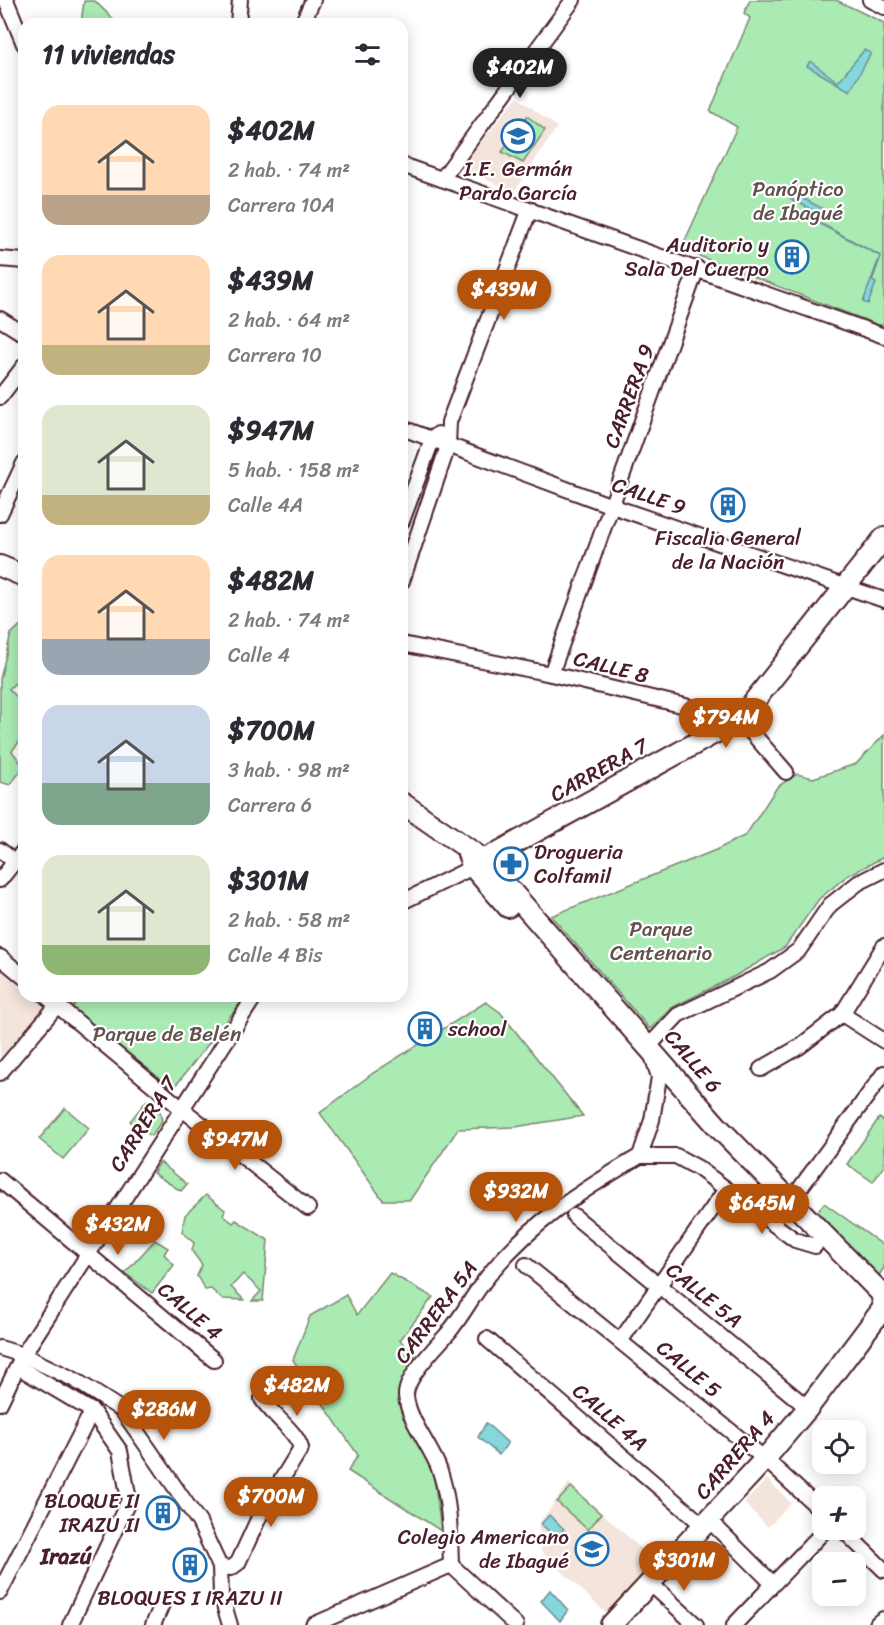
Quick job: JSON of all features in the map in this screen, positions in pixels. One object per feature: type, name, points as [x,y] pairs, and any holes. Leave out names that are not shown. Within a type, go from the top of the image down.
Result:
[{"type":"street","points":[[238,18],[240,0]]},
{"type":"street","points":[[305,18],[313,0]]},
{"type":"street","points":[[442,179],[573,0]]},
{"type":"street","points":[[870,0],[884,7]]},
{"type":"street","points":[[6,2],[18,30]]},
{"type":"street","points":[[408,167],[698,268],[884,336]]},
{"type":"street","points":[[408,563],[448,446],[449,422],[530,209]]},
{"type":"street","points":[[0,259],[18,260]]},
{"type":"street","name":"CARRERA 9","points":[[551,674],[698,268]]},
{"type":"street","points":[[0,319],[18,330]]},
{"type":"street","points":[[0,397],[18,374]]},
{"type":"street","points":[[408,505],[432,440],[449,422]]},
{"type":"street","name":"CALLE 9","points":[[408,430],[612,506],[884,600]]},
{"type":"street","points":[[0,514],[18,476]]},
{"type":"street","name":"CARRERA 7","points":[[408,899],[740,720],[884,538]]},
{"type":"street","points":[[0,566],[18,574]]},
{"type":"street","name":"CALLE 8","points":[[408,645],[551,674],[740,720]]},
{"type":"street","points":[[740,720],[786,772]]},
{"type":"street","name":"CALLE 6","points":[[408,807],[464,846],[659,1077],[814,1246],[876,1303],[884,1306]]},
{"type":"street","points":[[0,850],[14,861]]},
{"type":"street","points":[[1,875],[18,857]]},
{"type":"street","name":"CALLE 6","points":[[478,863],[649,1046],[718,1127],[881,1293],[884,1306]]},
{"type":"street","points":[[640,1156],[652,1120],[659,1077],[649,1046],[678,1015],[770,971],[799,950],[830,905],[858,883],[884,870]]},
{"type":"street","points":[[761,1069],[799,1047],[842,1014],[884,946]]},
{"type":"street","points":[[0,957],[18,972]]},
{"type":"street","points":[[0,1073],[54,1002]]},
{"type":"street","points":[[59,1002],[181,1108],[308,1208]]},
{"type":"street","name":"CARRERA 7","points":[[0,1403],[21,1361],[251,1002]]},
{"type":"street","points":[[842,1014],[884,1041]]},
{"type":"street","points":[[790,1202],[884,1073]]},
{"type":"street","name":"CALLE 6","points":[[640,1156],[676,1156],[698,1168],[795,1240],[814,1246]]},
{"type":"street","name":"CARRERA 5A","points":[[451,1565],[444,1488],[438,1467],[410,1410],[406,1394],[414,1374],[457,1323],[484,1281],[529,1233],[574,1195],[640,1156]]},
{"type":"street","name":"CALLE 4","points":[[0,1180],[91,1254],[214,1360]]},
{"type":"street","points":[[621,1340],[726,1189]]},
{"type":"street","name":"CALLE 5A","points":[[574,1216],[808,1408]]},
{"type":"street","name":"CALLE 5","points":[[526,1265],[765,1459],[812,1502]]},
{"type":"street","name":"CARRERA 4","points":[[611,1625],[765,1459],[808,1408],[884,1306]]},
{"type":"street","name":"CALLE 4A","points":[[487,1339],[707,1523],[774,1584]]},
{"type":"street","points":[[0,1348],[92,1411],[120,1450],[129,1500],[70,1625]]},
{"type":"street","points":[[21,1361],[75,1380],[122,1410],[199,1522],[220,1567],[221,1595],[230,1625]]},
{"type":"street","points":[[220,1567],[231,1568],[238,1563],[261,1512],[301,1448],[299,1441],[270,1412],[262,1399]]},
{"type":"street","points":[[0,1592],[92,1411]]},
{"type":"street","points":[[734,1625],[816,1540]]},
{"type":"street","points":[[853,1540],[884,1570]]},
{"type":"street","points":[[313,1625],[451,1565],[516,1625]]},
{"type":"street","points":[[650,1583],[696,1625]]},
{"type":"street","points":[[153,1625],[163,1602]]},
{"type":"street","points":[[880,1625],[884,1622]]},
{"type":"shaded area","name":"I.E. Germán Pardo García","points":[[517,97],[557,127],[514,192],[461,168]]},
{"type":"shaded area","points":[[0,969],[18,984],[18,1002],[40,1002],[45,1006],[0,1058]]},
{"type":"shaded area","points":[[767,1479],[791,1503],[768,1527],[744,1503]]},
{"type":"shaded area","name":"Colegio Americano de Ibagué","points":[[569,1483],[657,1563],[608,1615],[542,1552],[538,1525]]},
{"type":"green space","name":"Panóptico de Ibagué","points":[[750,0],[836,0],[884,23],[884,325],[878,325],[681,249],[737,127],[710,111],[750,18],[744,13]]},
{"type":"green space","points":[[84,1],[95,1],[112,18],[82,18]]},
{"type":"green space","points":[[527,116],[545,130],[523,163],[502,152]]},
{"type":"green space","points":[[18,628],[18,685],[15,683],[9,689],[18,698],[18,744],[12,751],[18,759],[18,775],[10,785],[0,782],[0,679],[11,634]]},
{"type":"green space","name":"Parque Centenario","points":[[884,735],[884,857],[847,876],[819,899],[785,947],[735,976],[671,1008],[650,1029],[551,916],[716,850],[746,835],[777,787],[797,774],[813,778],[856,764]]},
{"type":"green space","name":"Parque de Belén","points":[[76,1002],[241,1002],[173,1089],[72,1008]]},
{"type":"green space","points":[[486,1002],[500,1012],[583,1116],[515,1127],[458,1129],[410,1200],[383,1200],[320,1113],[373,1073]]},
{"type":"green space","points":[[147,1100],[160,1111],[162,1121],[151,1136],[130,1121]]},
{"type":"green space","points":[[65,1108],[89,1128],[63,1159],[39,1139]]},
{"type":"green space","points":[[879,1118],[884,1121],[884,1166],[873,1182],[847,1164]]},
{"type":"green space","points":[[160,1162],[187,1184],[181,1191],[153,1173]]},
{"type":"green space","points":[[206,1195],[225,1210],[223,1215],[233,1223],[236,1220],[268,1240],[263,1301],[252,1301],[261,1291],[243,1274],[231,1287],[244,1300],[222,1299],[211,1289],[205,1290],[197,1276],[202,1265],[192,1251],[194,1243],[182,1232],[185,1215]]},
{"type":"green space","points":[[824,1203],[884,1246],[884,1268],[875,1281],[811,1220]]},
{"type":"green space","points":[[155,1240],[168,1248],[164,1254],[174,1265],[152,1293],[125,1273]]},
{"type":"green space","points":[[390,1273],[433,1297],[400,1340],[415,1356],[400,1398],[433,1468],[441,1531],[348,1471],[358,1455],[293,1360],[310,1316],[346,1295],[357,1315]]},
{"type":"green space","points":[[571,1487],[601,1514],[588,1530],[557,1502]]},
{"type":"water","points":[[864,50],[871,53],[850,91],[807,66],[810,61],[838,82]]},
{"type":"water","points":[[793,193],[825,210],[822,216],[796,201],[792,208],[881,256],[872,281],[876,283],[868,304],[863,302],[880,256],[790,208],[794,201],[790,198]]},
{"type":"water","points":[[486,1423],[508,1443],[499,1455],[478,1437]]},
{"type":"water","points":[[549,1515],[564,1529],[556,1538],[541,1524]]},
{"type":"water","points":[[550,1590],[568,1610],[560,1621],[541,1601]]},
{"type":"place","name":"I.E. Germán Pardo García","points":[[518,136]]},
{"type":"place","name":"Auditorio y Sala Del Cuerpo","points":[[792,257]]},
{"type":"place","name":"Fiscalia General de la Nación","points":[[728,505]]},
{"type":"place","name":"Drogueria Colfamil","points":[[511,864]]},
{"type":"place","name":"school","points":[[425,1029]]},
{"type":"place","name":"BLOQUE II IRAZU II","points":[[163,1513]]},
{"type":"place","name":"Colegio Americano de Ibagué","points":[[592,1549]]},
{"type":"place","name":"BLOQUES I IRAZU II","points":[[190,1565]]},
{"type":"district","name":"Irazú","points":[[66,1556]]}]
